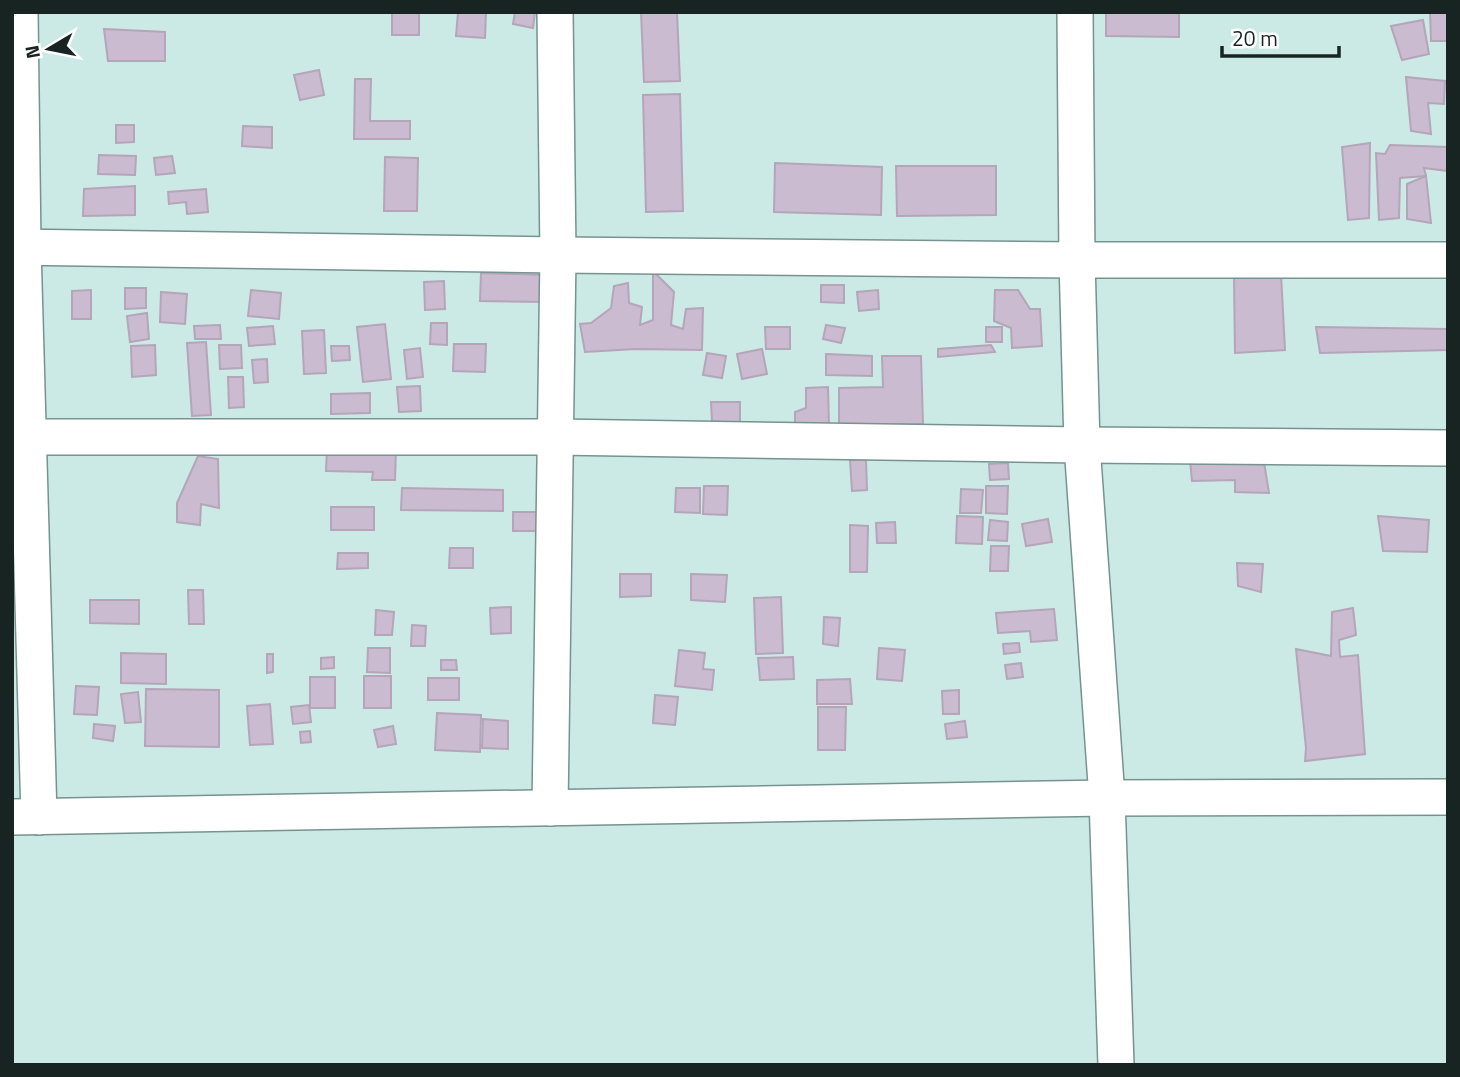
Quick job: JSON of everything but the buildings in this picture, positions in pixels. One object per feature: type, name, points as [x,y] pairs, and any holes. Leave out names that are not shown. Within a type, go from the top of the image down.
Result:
[{"type":"street","points":[[20,12],[18,247],[26,817],[1107,798],[1448,797]]},
{"type":"street","points":[[550,808],[558,255],[555,12]]},
{"type":"street","points":[[1076,12],[1077,260],[1082,446],[1107,798],[1116,1065]]},
{"type":"street","points":[[18,247],[1077,260],[1448,260]]},
{"type":"street","points":[[20,437],[556,437],[1082,446],[1448,448]]}]
